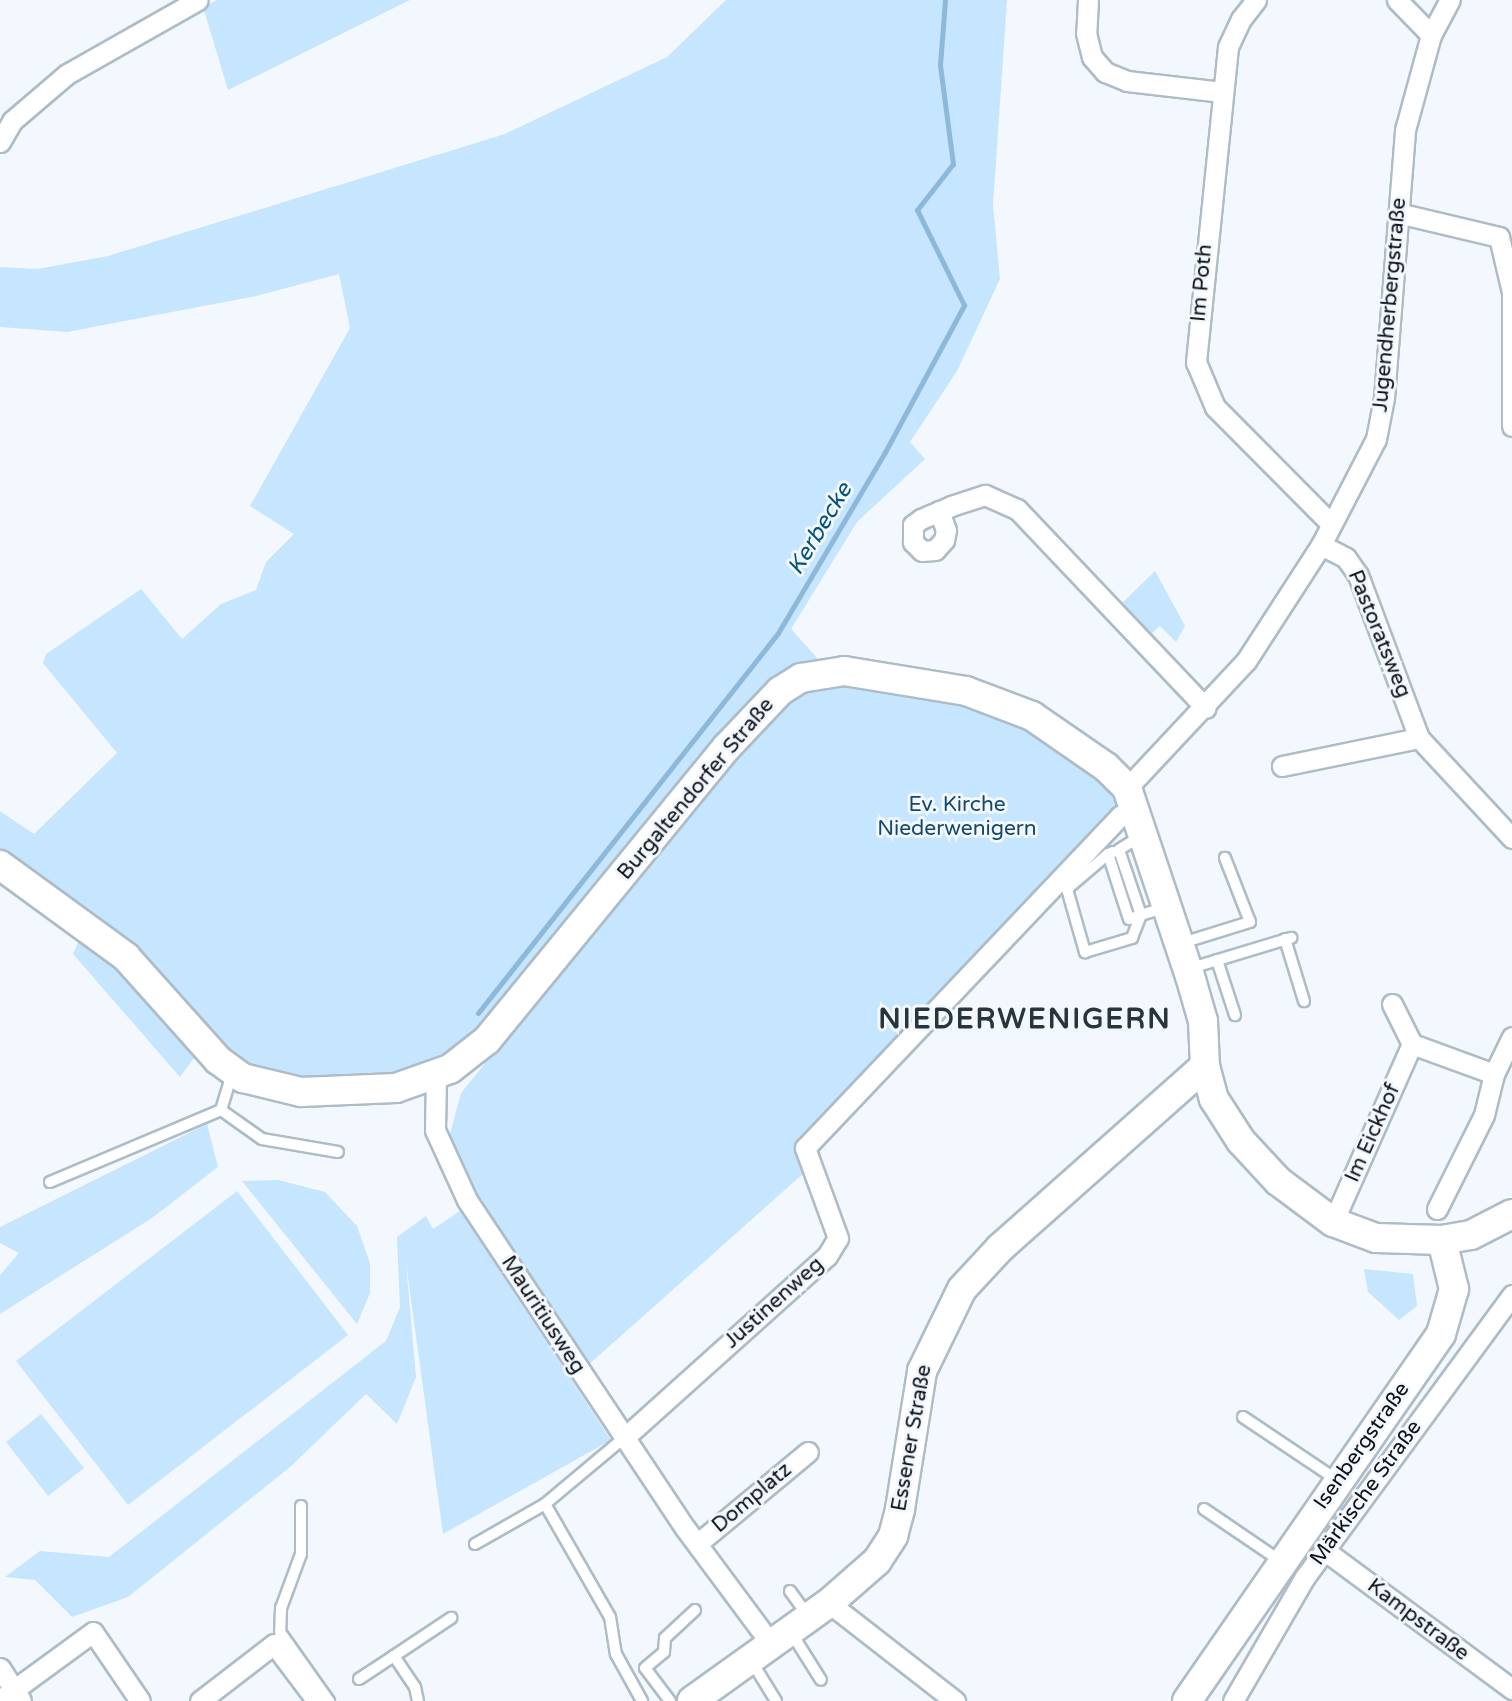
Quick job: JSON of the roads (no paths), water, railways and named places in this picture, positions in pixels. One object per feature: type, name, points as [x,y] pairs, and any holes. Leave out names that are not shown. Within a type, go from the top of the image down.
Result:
[{"type":"main road","name":"Burgaltendorfer Straße","points":[[0,864],[126,957],[233,1072],[256,1083],[301,1092],[396,1088],[436,1077],[459,1064],[487,1040],[770,698],[801,678],[859,672],[966,691],[1014,706],[1106,767],[1136,809],[1203,1021],[1205,1066],[1213,1100],[1241,1141],[1278,1181],[1334,1222],[1376,1238],[1443,1240]]},
{"type":"main road","name":"Essener Straße","points":[[691,1701],[790,1631],[877,1561],[893,1536],[922,1371],[962,1289],[1000,1248],[1205,1066]]},
{"type":"main road","points":[[1443,1240],[1471,1235],[1512,1214]]},
{"type":"main road","name":"Isenbergstraße","points":[[1187,1701],[1446,1324],[1454,1289],[1443,1240]]},
{"type":"street","points":[[0,142],[12,121],[66,74],[198,0]]},
{"type":"street","points":[[1088,0],[1086,33],[1092,57],[1105,72],[1127,81],[1222,92]]},
{"type":"street","name":"Im Poth","points":[[1256,0],[1241,19],[1228,47],[1199,304],[1198,374],[1215,407],[1331,524]]},
{"type":"street","points":[[1396,0],[1431,34]]},
{"type":"street","name":"Jugendherbergstraße","points":[[1136,809],[1206,708],[1282,611],[1370,454],[1381,421],[1405,130],[1431,34],[1450,0]]},
{"type":"street","points":[[1398,213],[1506,231],[1512,292],[1512,426]]},
{"type":"street","points":[[939,511],[979,495],[1000,499],[1017,509],[1206,708]]},
{"type":"street","name":"Pastoratsweg","points":[[1321,545],[1346,558],[1359,575],[1419,738],[1512,838]]},
{"type":"street","points":[[1283,766],[1419,738]]},
{"type":"street","name":"Justinenweg","points":[[624,1438],[827,1256],[838,1238],[806,1148],[1120,816],[1136,809]]},
{"type":"street","points":[[1392,1004],[1412,1044],[1494,1074]]},
{"type":"street","points":[[1437,1209],[1484,1115],[1494,1074],[1512,1037]]},
{"type":"street","name":"Im Eickhof","points":[[1334,1222],[1412,1044]]},
{"type":"street","name":"Mauritiusweg","points":[[436,1077],[435,1130],[447,1163],[694,1542]]},
{"type":"street","name":"Märkische Straße","points":[[1233,1701],[1324,1550],[1512,1295]]},
{"type":"street","name":"Domplatz","points":[[790,1631],[694,1542],[808,1452]]},
{"type":"street","name":"Kampstraße","points":[[1324,1550],[1512,1689]]},
{"type":"street","points":[[790,1631],[955,1701]]},
{"type":"street","points":[[0,1668],[12,1697],[93,1632],[140,1701]]},
{"type":"street","points":[[200,1701],[274,1644],[317,1701]]},
{"type":"lane","points":[[1119,850],[1108,854],[1068,889],[1086,952],[1132,938],[1141,915],[1119,850],[1136,809]]},
{"type":"lane","points":[[1108,854],[1129,919],[1168,907]]},
{"type":"lane","points":[[1184,956],[1250,922],[1225,858]]},
{"type":"lane","points":[[1184,956],[1217,960],[1288,939],[1304,1000]]},
{"type":"lane","points":[[1217,960],[1235,1015]]},
{"type":"lane","points":[[50,1182],[221,1110],[233,1072]]},
{"type":"lane","points":[[221,1110],[262,1139],[338,1152]]},
{"type":"lane","points":[[1243,1417],[1338,1480]]},
{"type":"lane","points":[[475,1544],[545,1504],[624,1438]]},
{"type":"lane","points":[[545,1504],[610,1617],[616,1654],[642,1701]]},
{"type":"lane","points":[[301,1506],[301,1554],[281,1608],[280,1632],[329,1701]]},
{"type":"lane","points":[[1204,1509],[1282,1562]]},
{"type":"lane","points":[[776,1701],[790,1631],[790,1591]]},
{"type":"lane","points":[[670,1701],[645,1668],[664,1652],[665,1638],[695,1610]]},
{"type":"lane","points":[[359,1679],[451,1618]]},
{"type":"lane","points":[[790,1631],[821,1680]]},
{"type":"lane","points":[[394,1656],[415,1686],[418,1701]]},
{"type":"waterway","name":"Kerbecke","points":[[478,1013],[778,633],[885,452],[964,305],[917,210],[953,164],[940,65],[945,0]]},
{"type":"district","name":"NIEDERWENIGERN","points":[[1025,1019]]},
{"type":"park label","name":"Ev. Kirche Niederwenigern","points":[[957,817]]}]
